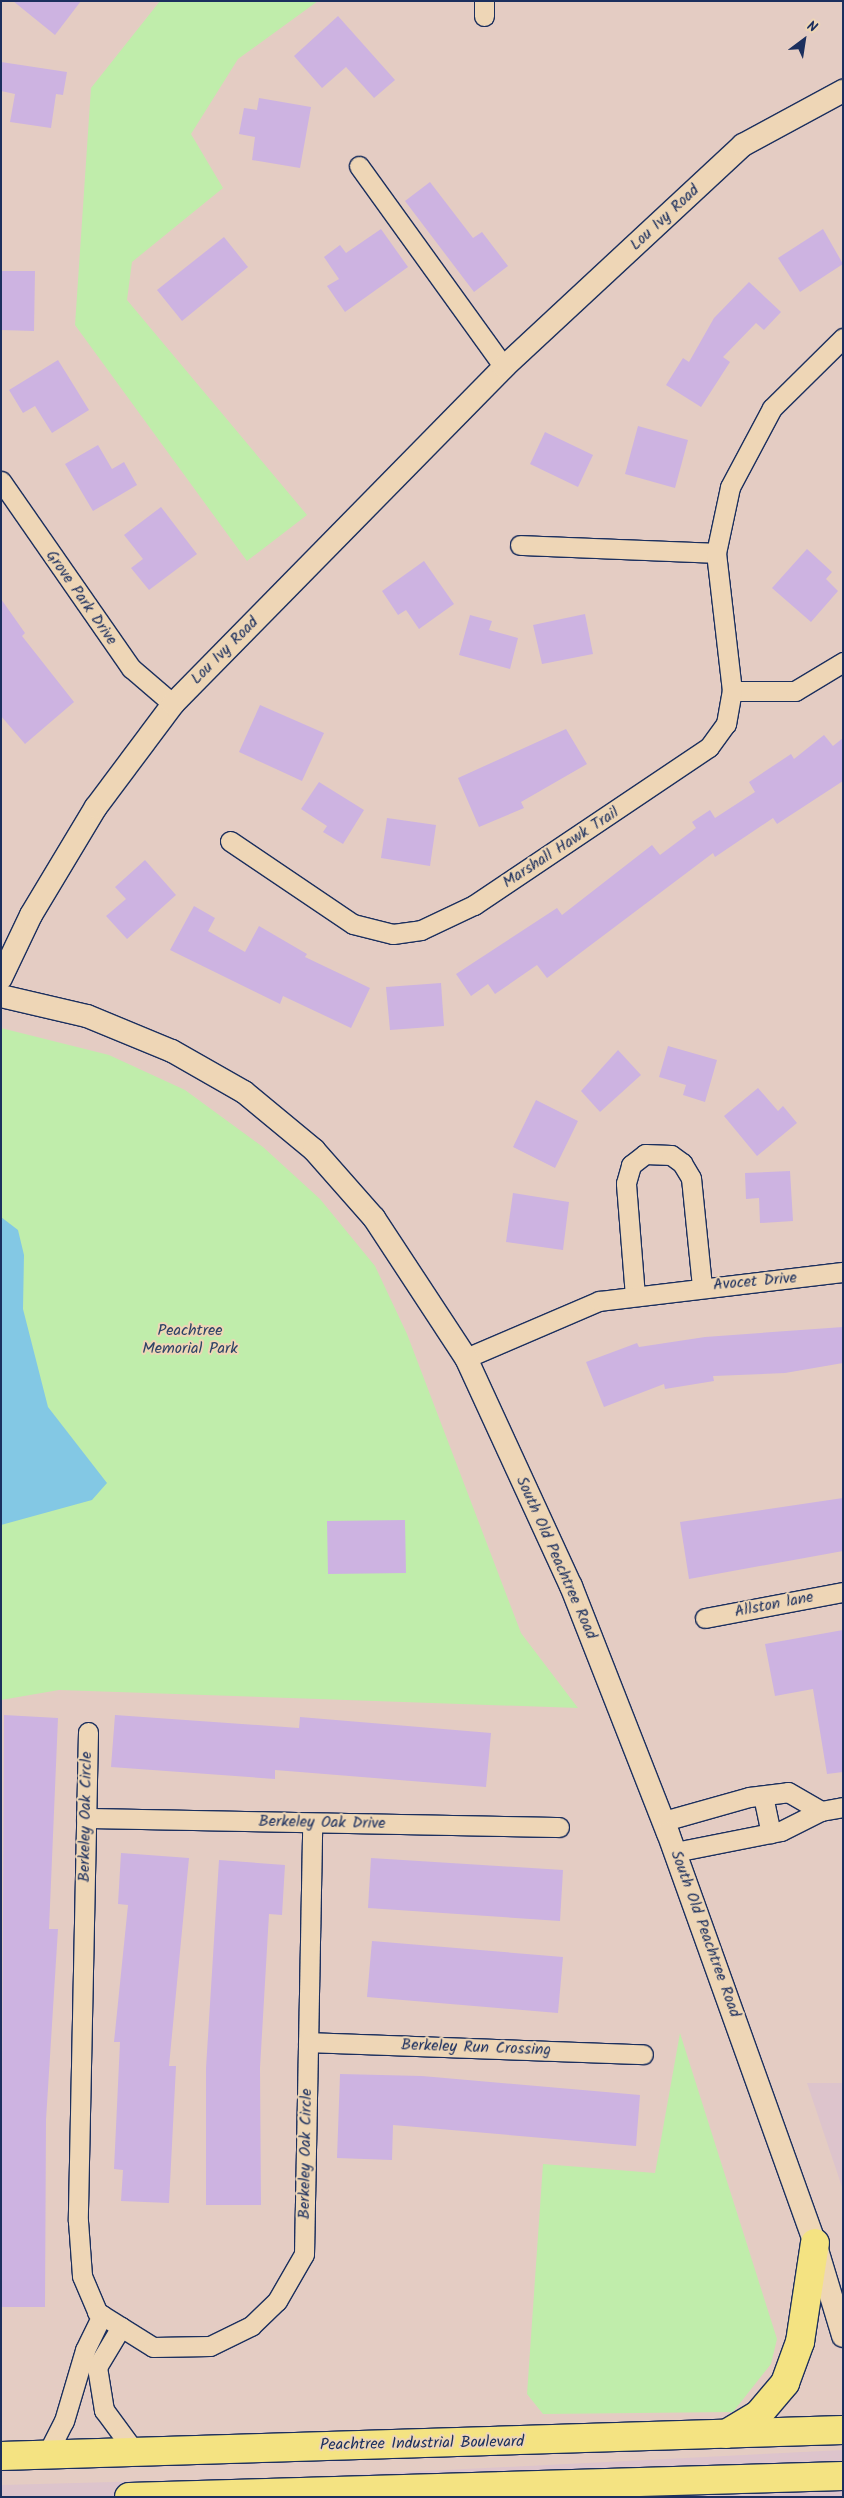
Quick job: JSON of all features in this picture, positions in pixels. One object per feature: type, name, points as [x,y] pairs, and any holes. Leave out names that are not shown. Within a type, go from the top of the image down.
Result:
[{"type":"highway","points":[[722,2436],[758,2415],[785,2383],[800,2342],[815,2242]]},
{"type":"highway","name":"Peachtree Industrial Boulevard","points":[[1,2456],[722,2436],[843,2430]]},
{"type":"highway","points":[[130,2497],[843,2476]]},
{"type":"highway","points":[[744,2478],[826,2497]]},
{"type":"street","name":"Lou Ivy Road","points":[[1,978],[31,915],[96,807],[173,704],[504,367],[743,145],[843,91]]},
{"type":"street","points":[[360,166],[504,367]]},
{"type":"street","name":"Marshall Hawk Trail","points":[[230,841],[353,924],[393,934],[421,930],[474,905],[709,747],[726,724],[732,691],[716,553],[730,487],[772,408],[843,338]]},
{"type":"street","name":"Grove Park Drive","points":[[1,481],[113,645],[131,668],[173,704]]},
{"type":"street","points":[[520,545],[716,553]]},
{"type":"street","points":[[732,691],[795,691],[843,662]]},
{"type":"street","name":"South Old Peachtree Road","points":[[1,996],[87,1016],[172,1051],[244,1092],[314,1150],[374,1218],[466,1358],[571,1586],[664,1821],[815,2242],[843,2336]]},
{"type":"street","points":[[634,1296],[634,1254],[626,1183],[631,1165],[645,1154],[670,1155],[682,1162],[691,1178],[702,1287]]},
{"type":"street","name":"Avocet Drive","points":[[466,1358],[599,1301],[702,1287],[843,1272]]},
{"type":"street","name":"Allston lane","points":[[705,1618],[843,1592]]},
{"type":"street","name":"Berkeley Oak Circle","points":[[88,1732],[78,2221],[82,2276],[102,2315],[153,2347],[210,2346],[251,2326],[292,2279],[304,2254],[312,1823]]},
{"type":"street","points":[[664,1821],[763,1796],[788,1792],[821,1811]]},
{"type":"street","points":[[763,1796],[771,1833]]},
{"type":"street","points":[[675,1852],[771,1833],[821,1811],[843,1807]]},
{"type":"street","name":"Berkeley Oak Drive","points":[[86,1818],[559,1827]]},
{"type":"street","name":"Berkeley Run Crossing","points":[[308,2042],[643,2054]]},
{"type":"street","points":[[47,2454],[76,2385],[85,2350],[102,2315]]},
{"type":"street","points":[[121,2326],[97,2367],[104,2410],[135,2452]]},
{"type":"street","points":[[76,2385],[101,2388]]},
{"type":"shaded area","points":[[807,2083],[843,2083],[843,2190]]},
{"type":"shaded area","points":[[843,2450],[843,2497],[1,2497],[1,2485],[307,2477]]},
{"type":"green space","points":[[160,1],[318,1],[238,59],[191,134],[223,188],[132,262],[127,300],[307,515],[247,561],[75,325],[91,88]]},
{"type":"green space","name":"Peachtree Memorial Park","points":[[1,1028],[109,1055],[185,1090],[263,1147],[320,1199],[375,1266],[407,1334],[521,1633],[578,1708],[59,1690],[1,1700]]},
{"type":"green space","points":[[680,2033],[777,2339],[771,2364],[733,2412],[543,2414],[527,2394],[543,2164],[655,2173]]},
{"type":"water","points":[[1,1217],[18,1230],[24,1255],[23,1309],[48,1407],[107,1483],[92,1500],[1,1525]]},
{"type":"building","points":[[13,1],[81,1],[55,35]]},
{"type":"building","points":[[338,16],[395,80],[374,98],[346,67],[322,88],[294,56]]},
{"type":"building","points":[[1,62],[67,72],[63,95],[56,94],[51,128],[10,122],[15,94],[1,91]]},
{"type":"building","points":[[259,98],[311,107],[300,168],[252,160],[255,137],[239,134],[244,108],[257,110]]},
{"type":"building","points":[[430,182],[473,238],[482,232],[508,266],[474,292],[405,201]]},
{"type":"building","points":[[381,229],[408,267],[345,312],[327,286],[339,279],[324,257],[340,245],[346,253]]},
{"type":"building","points":[[823,229],[843,264],[800,292],[778,258]]},
{"type":"building","points":[[224,237],[248,267],[182,321],[157,290]]},
{"type":"building","points":[[1,271],[35,271],[34,331],[1,330]]},
{"type":"building","points":[[749,282],[781,312],[764,330],[756,323],[723,357],[730,362],[701,407],[666,385],[683,358],[689,362],[714,318]]},
{"type":"building","points":[[58,360],[89,410],[52,433],[35,406],[23,413],[9,390]]},
{"type":"building","points":[[638,426],[688,440],[675,488],[625,474]]},
{"type":"building","points":[[545,432],[593,455],[578,487],[530,464]]},
{"type":"building","points":[[98,445],[112,469],[124,462],[137,485],[93,511],[65,464]]},
{"type":"building","points":[[161,507],[197,554],[149,590],[131,568],[143,559],[124,535]]},
{"type":"building","points":[[807,549],[832,572],[826,579],[838,591],[811,622],[772,588]]},
{"type":"building","points":[[424,561],[454,604],[419,629],[406,610],[398,615],[382,591]]},
{"type":"building","points":[[1,599],[25,633],[22,636],[74,702],[25,744],[1,716]]},
{"type":"building","points":[[585,614],[593,654],[542,664],[533,625]]},
{"type":"building","points":[[470,615],[492,621],[489,630],[518,638],[510,669],[459,655]]},
{"type":"building","points":[[260,705],[324,733],[302,781],[239,752]]},
{"type":"building","points":[[566,729],[587,764],[521,802],[524,808],[479,827],[458,778]]},
{"type":"building","points":[[824,735],[833,746],[843,738],[843,781],[777,824],[773,818],[715,857],[713,853],[547,978],[537,965],[495,994],[488,984],[471,996],[456,974],[557,908],[562,915],[652,845],[660,855],[696,828],[692,822],[710,810],[715,818],[755,792],[749,782],[791,754],[794,759]]},
{"type":"building","points":[[319,782],[364,810],[343,844],[323,832],[327,826],[301,809]]},
{"type":"building","points":[[387,818],[436,825],[430,866],[381,858]]},
{"type":"building","points":[[145,860],[176,895],[127,939],[106,916],[126,899],[115,887]]},
{"type":"building","points":[[194,906],[215,918],[208,931],[245,952],[259,926],[307,954],[305,957],[370,988],[351,1028],[283,996],[280,1004],[170,950]]},
{"type":"building","points":[[441,983],[444,1026],[390,1030],[386,987]]},
{"type":"building","points":[[668,1046],[717,1060],[705,1102],[683,1095],[686,1085],[659,1077]]},
{"type":"building","points":[[618,1050],[641,1075],[600,1112],[581,1091]]},
{"type":"building","points":[[758,1088],[778,1111],[783,1106],[797,1123],[757,1156],[724,1116]]},
{"type":"building","points":[[536,1100],[578,1121],[555,1168],[513,1147]]},
{"type":"building","points":[[790,1171],[793,1221],[760,1223],[759,1198],[746,1199],[745,1173]]},
{"type":"building","points":[[513,1193],[569,1202],[563,1250],[506,1242]]},
{"type":"building","points":[[843,1327],[843,1363],[785,1373],[713,1376],[714,1381],[665,1389],[664,1384],[604,1407],[586,1362],[637,1343],[639,1347],[705,1337]]},
{"type":"building","points":[[843,1498],[843,1551],[689,1579],[680,1522]]},
{"type":"building","points":[[405,1520],[406,1573],[328,1574],[327,1521]]},
{"type":"building","points":[[843,1630],[843,1772],[827,1774],[813,1689],[775,1696],[765,1644]]},
{"type":"building","points":[[4,1715],[58,1718],[49,1929],[58,1929],[46,2120],[45,2307],[1,2307]]},
{"type":"building","points":[[115,1715],[299,1728],[300,1717],[491,1733],[486,1787],[275,1770],[275,1779],[111,1767]]},
{"type":"building","points":[[121,1853],[189,1858],[169,2066],[176,2066],[169,2203],[121,2201],[123,2170],[114,2169],[120,2042],[114,2042],[128,1905],[118,1904]]},
{"type":"building","points":[[371,1858],[563,1870],[560,1921],[368,1908]]},
{"type":"building","points":[[219,1860],[285,1865],[282,1915],[269,1914],[260,2068],[261,2205],[206,2205],[206,2068]]},
{"type":"building","points":[[372,1941],[563,1957],[558,2013],[367,1997]]},
{"type":"building","points":[[340,2074],[422,2076],[640,2095],[636,2146],[393,2125],[392,2160],[337,2158]]}]
